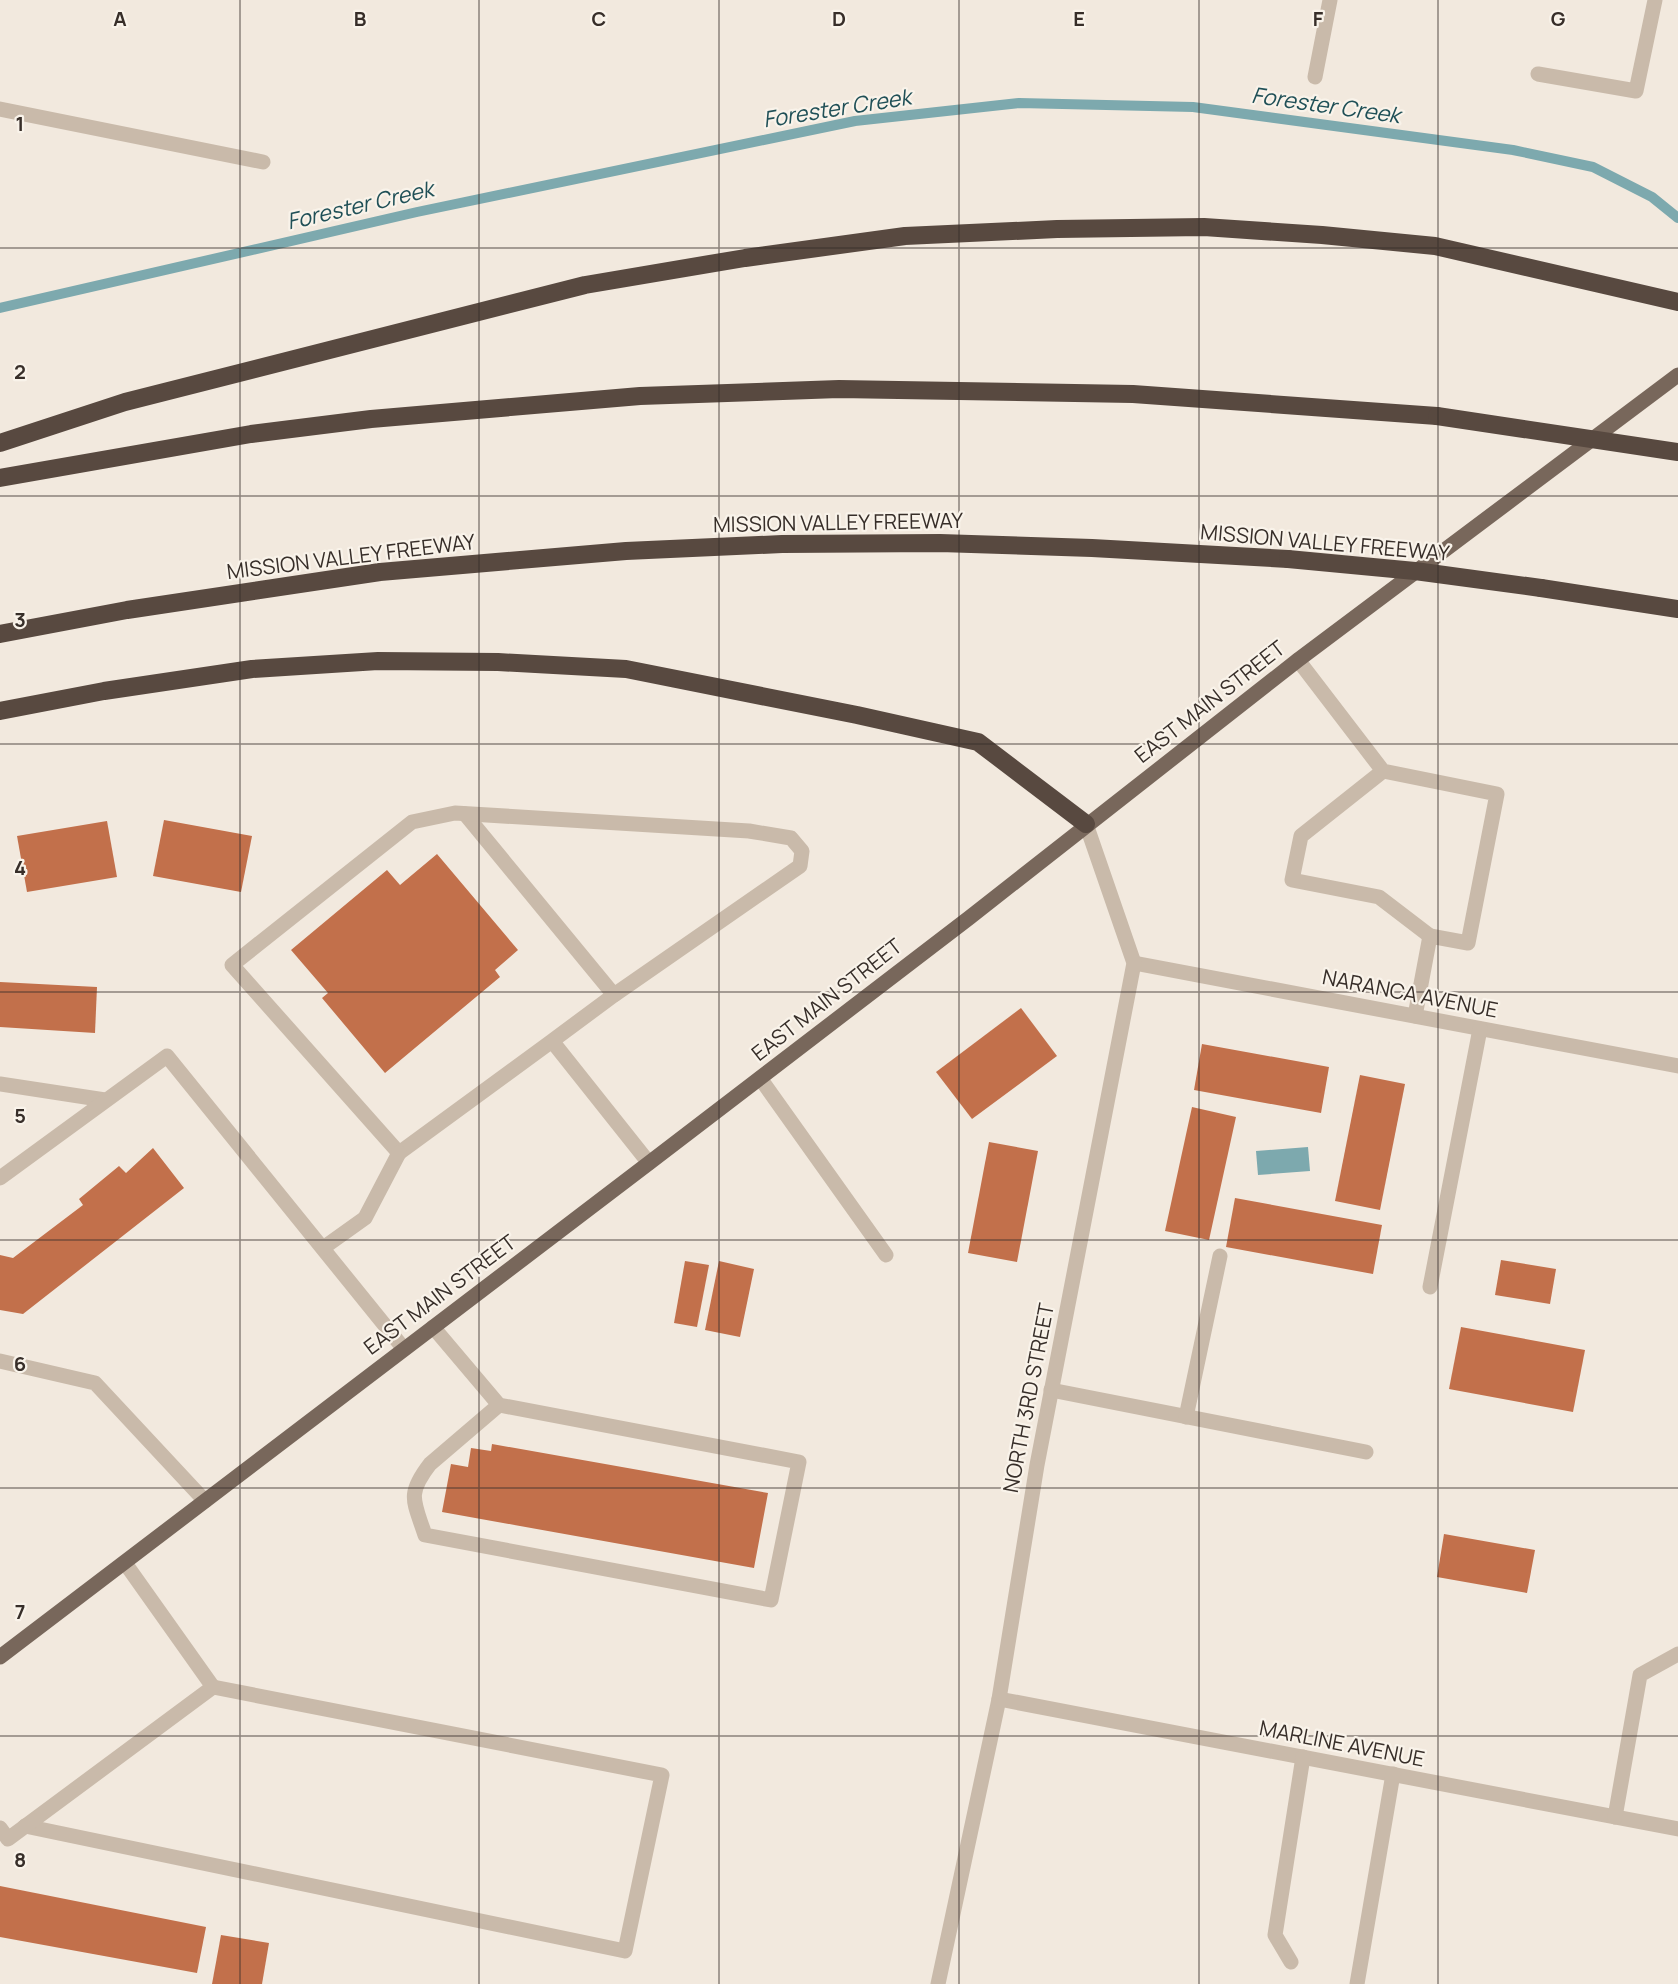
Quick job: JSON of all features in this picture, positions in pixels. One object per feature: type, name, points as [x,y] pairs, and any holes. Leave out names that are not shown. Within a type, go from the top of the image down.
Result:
[{"type":"highway","points":[[0,443],[125,402],[585,285],[745,258],[905,236],[1057,229],[1204,227],[1322,235],[1435,246],[1678,302]]},
{"type":"highway","points":[[0,478],[251,434],[371,418],[640,396],[839,389],[1133,394],[1437,416],[1678,452]]},
{"type":"highway","name":"MISSION VALLEY FREEWAY","points":[[0,634],[128,610],[380,572],[626,551],[782,544],[940,543],[1092,548],[1288,559],[1415,571],[1678,609]]},
{"type":"highway","points":[[0,711],[105,691],[252,669],[355,662],[498,662],[626,669],[857,715],[978,742],[1086,824]]},
{"type":"main road","name":"EAST MAIN STREET","points":[[0,1657],[969,918],[1298,660],[1678,375]]},
{"type":"street","points":[[1315,77],[1330,0]]},
{"type":"street","points":[[1538,74],[1636,91],[1655,0]]},
{"type":"street","points":[[0,109],[263,162]]},
{"type":"street","points":[[1298,660],[1383,771],[1497,794],[1468,943],[1430,936],[1378,897],[1292,880],[1301,836],[1383,771]]},
{"type":"street","points":[[323,1248],[365,1218],[399,1153],[614,995],[800,866],[802,851],[790,838],[749,831],[455,813],[412,822],[232,965],[399,1153]]},
{"type":"street","points":[[465,814],[614,995]]},
{"type":"street","points":[[1086,824],[1134,963]]},
{"type":"street","points":[[1415,1016],[1430,936]]},
{"type":"street","name":"NARANCA AVENUE","points":[[1134,963],[1678,1066]]},
{"type":"street","name":"NORTH 3RD STREET","points":[[938,1984],[999,1699],[1051,1390],[1134,963]]},
{"type":"street","points":[[1430,1287],[1480,1029]]},
{"type":"street","points":[[552,1041],[649,1163]]},
{"type":"street","points":[[0,1178],[167,1056],[404,1349]]},
{"type":"street","points":[[760,1078],[886,1255]]},
{"type":"street","points":[[0,1084],[105,1100]]},
{"type":"street","points":[[1186,1416],[1220,1256]]},
{"type":"street","points":[[433,1327],[499,1405],[799,1462],[771,1600],[424,1535],[414,1502],[414,1488],[420,1476],[429,1464],[499,1405]]},
{"type":"street","points":[[0,1361],[95,1383],[205,1501]]},
{"type":"street","points":[[1051,1390],[1366,1452]]},
{"type":"street","points":[[25,1826],[625,1951],[662,1775],[213,1687],[125,1563]]},
{"type":"street","points":[[1615,1817],[1640,1676],[1678,1654]]},
{"type":"street","points":[[0,1828],[8,1839],[213,1687]]},
{"type":"street","name":"MARLINE AVENUE","points":[[999,1699],[1678,1829]]},
{"type":"street","points":[[1291,1962],[1275,1935],[1303,1757]]},
{"type":"street","points":[[1357,1984],[1393,1774]]},
{"type":"water","points":[[1308,1147],[1310,1171],[1258,1175],[1256,1151]]},
{"type":"building","points":[[164,820],[252,836],[241,892],[153,876]]},
{"type":"building","points":[[107,821],[117,877],[27,892],[17,836]]},
{"type":"building","points":[[437,854],[518,950],[495,970],[500,977],[385,1073],[322,998],[328,993],[291,950],[387,870],[400,885]]},
{"type":"building","points":[[0,982],[97,987],[95,1033],[0,1027]]},
{"type":"building","points":[[1021,1008],[1057,1056],[972,1119],[936,1072]]},
{"type":"building","points":[[1202,1044],[1329,1067],[1321,1113],[1194,1090]]},
{"type":"building","points":[[1360,1075],[1405,1084],[1380,1210],[1335,1201]]},
{"type":"building","points":[[1192,1107],[1236,1117],[1209,1240],[1165,1231]]},
{"type":"building","points":[[989,1142],[1038,1151],[1017,1262],[968,1253]]},
{"type":"building","points":[[153,1148],[184,1188],[23,1314],[0,1310],[0,1255],[13,1258],[83,1205],[79,1199],[119,1166],[126,1173]]},
{"type":"building","points":[[1235,1198],[1382,1225],[1373,1274],[1226,1247]]},
{"type":"building","points":[[1501,1260],[1556,1269],[1550,1304],[1495,1295]]},
{"type":"building","points":[[685,1261],[709,1265],[697,1327],[674,1323]]},
{"type":"building","points":[[719,1261],[754,1269],[740,1337],[705,1330]]},
{"type":"building","points":[[1461,1327],[1585,1350],[1573,1412],[1449,1389]]},
{"type":"building","points":[[492,1444],[768,1493],[754,1568],[442,1512],[451,1464],[468,1467],[471,1448],[491,1451]]},
{"type":"building","points":[[1444,1534],[1535,1550],[1527,1593],[1437,1577]]},
{"type":"building","points":[[0,1886],[206,1927],[197,1973],[0,1937]]},
{"type":"building","points":[[221,1935],[269,1943],[262,1984],[212,1984]]},
{"type":"waterway","name":"Forester Creek","points":[[0,308],[417,212],[855,121],[1019,103],[1193,107],[1513,150],[1593,167],[1652,197],[1678,218]]}]
